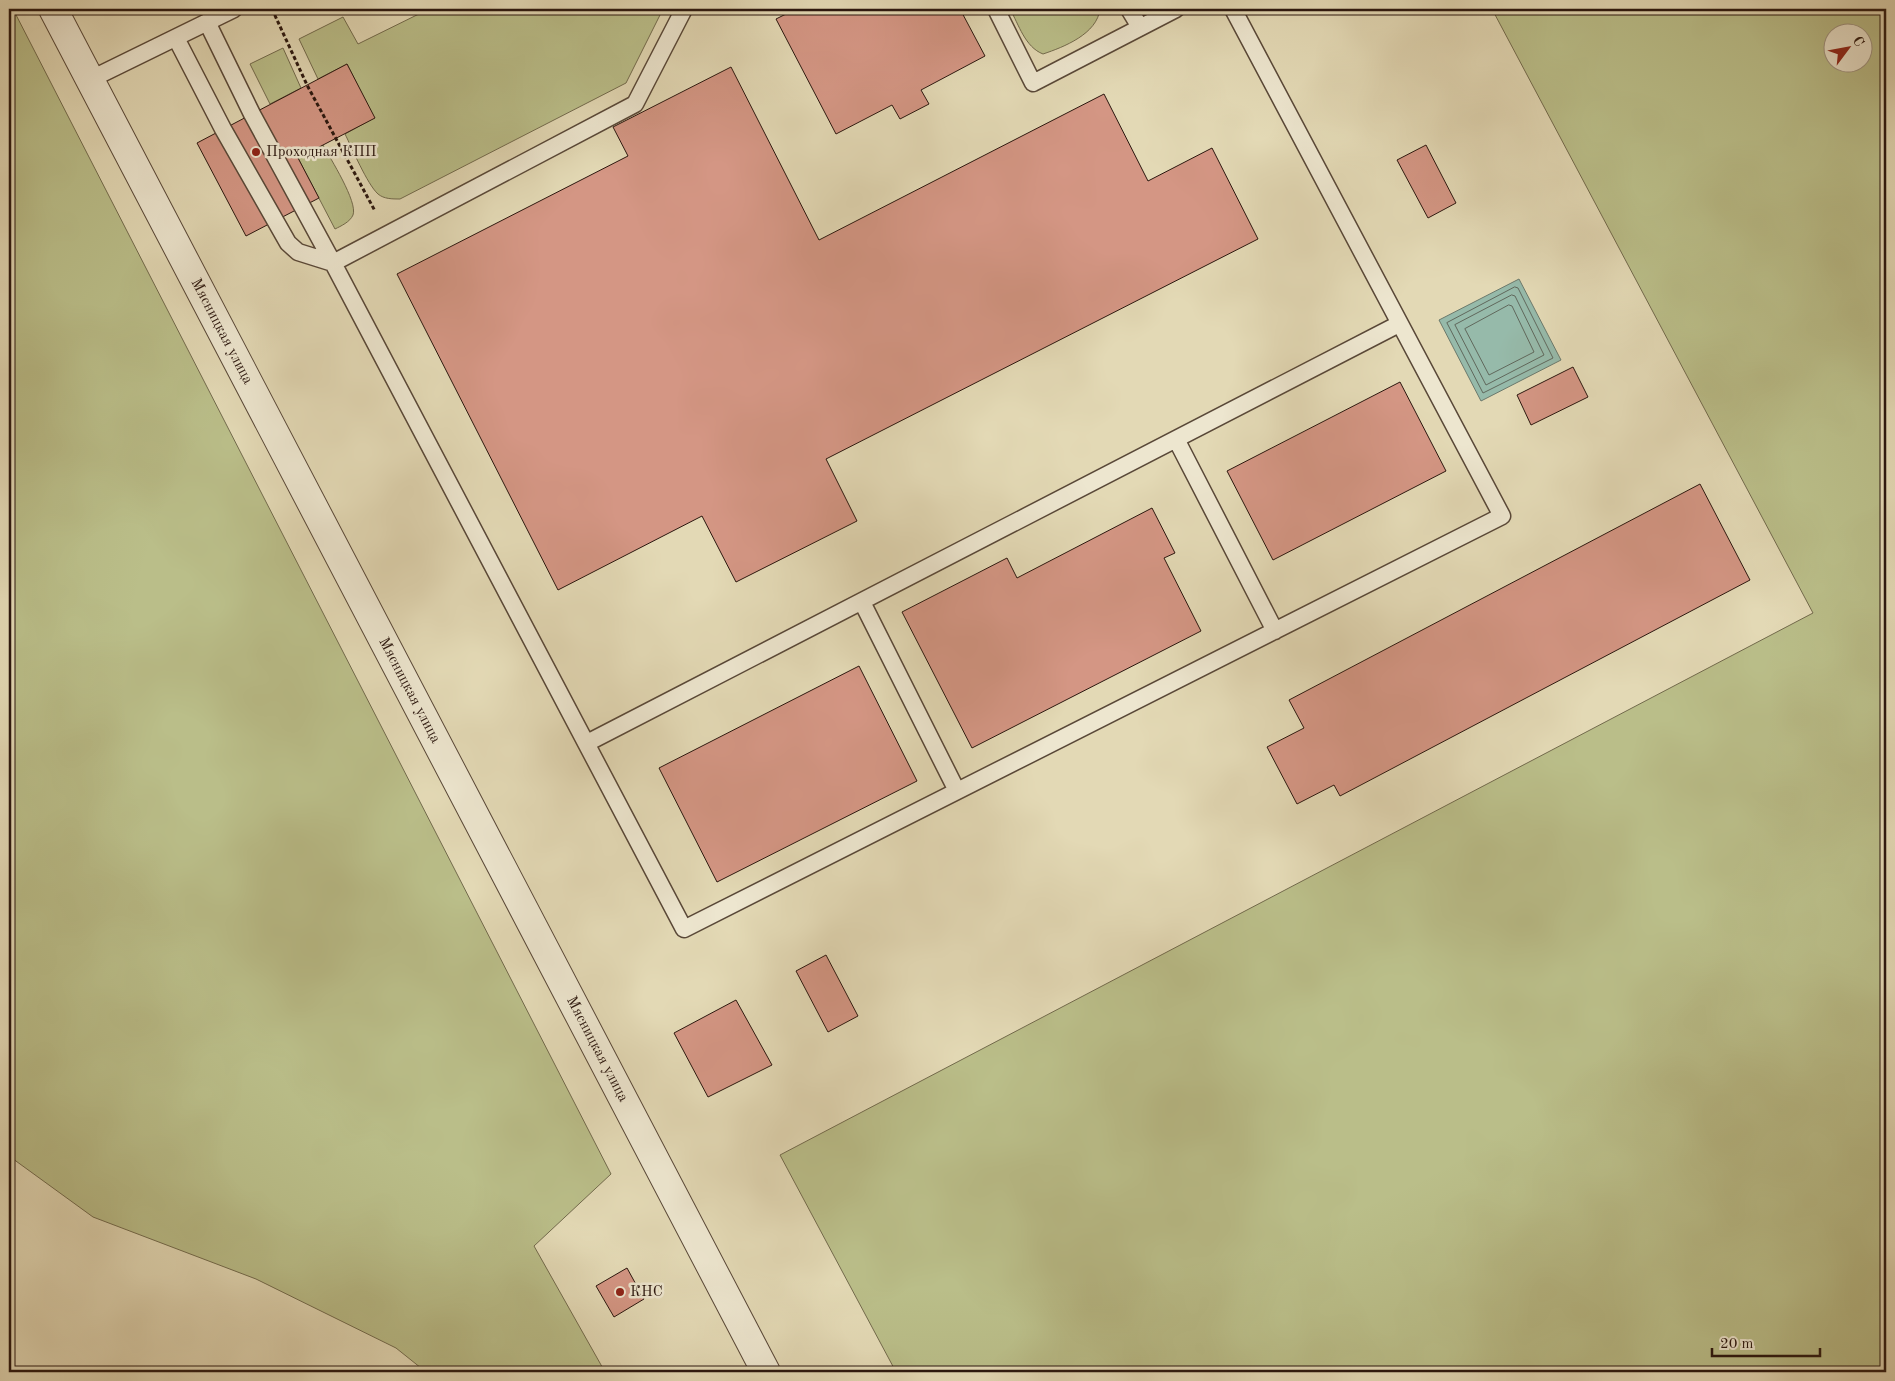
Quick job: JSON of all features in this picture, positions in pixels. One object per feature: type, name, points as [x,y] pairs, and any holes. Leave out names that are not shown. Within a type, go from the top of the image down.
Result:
[{"type":"street","name":"Мясницкая улица","points":[[53,9],[766,1372]]},
{"type":"lane","points":[[89,80],[234,9]]},
{"type":"lane","points":[[176,38],[223,129],[288,243],[298,252],[333,263],[635,104],[684,9]]},
{"type":"lane","points":[[996,9],[1033,83],[1176,9]]},
{"type":"lane","points":[[1129,9],[1140,28]]},
{"type":"lane","points":[[207,22],[252,114],[333,263],[684,929],[1502,516],[1233,9]]},
{"type":"lane","points":[[587,743],[1399,324]]},
{"type":"lane","points":[[1176,439],[1276,631]]},
{"type":"lane","points":[[862,602],[957,791]]},
{"type":"path","points":[[272,9],[307,85],[388,234]]},
{"type":"green space","points":[[9,9],[13,9],[611,1174],[534,1246],[605,1372],[426,1372],[396,1348],[256,1279],[93,1217],[9,1156]]},
{"type":"green space","points":[[429,9],[663,9],[626,83],[400,199],[385,198],[378,194],[369,182],[345,134],[374,118],[347,64],[318,79],[299,39],[343,17],[358,44]]},
{"type":"green space","points":[[1010,9],[1100,9],[1098,18],[1086,32],[1060,48],[1043,54],[1027,41]]},
{"type":"green space","points":[[1492,9],[1886,9],[1886,1372],[896,1372],[780,1155],[1813,613]]},
{"type":"green space","points":[[283,48],[301,88],[270,104],[250,64]]},
{"type":"green space","points":[[323,145],[348,191],[353,209],[353,215],[350,220],[335,229],[298,158]]},
{"type":"water","points":[[1519,279],[1561,360],[1481,401],[1439,320]]},
{"type":"building","points":[[796,9],[960,9],[985,56],[921,90],[929,104],[900,119],[892,105],[836,134],[776,19]]},
{"type":"building","name":"Проходная КПП","points":[[347,64],[375,118],[298,158],[319,198],[246,236],[197,143]]},
{"type":"building","points":[[731,67],[819,240],[1104,94],[1148,181],[1212,148],[1258,239],[826,459],[857,521],[736,582],[702,516],[558,590],[397,274],[628,156],[613,127]]},
{"type":"building","points":[[1426,145],[1456,203],[1428,218],[1397,160]]},
{"type":"building","points":[[1573,367],[1588,397],[1531,425],[1517,395]]},
{"type":"building","points":[[1400,382],[1446,471],[1273,560],[1227,471]]},
{"type":"building","points":[[1700,484],[1750,580],[1340,796],[1334,785],[1297,804],[1267,747],[1304,728],[1289,700]]},
{"type":"building","points":[[1152,508],[1175,553],[1164,558],[1201,631],[972,748],[902,612],[1007,558],[1017,578]]},
{"type":"building","points":[[859,666],[917,781],[717,882],[659,768]]},
{"type":"building","points":[[826,955],[858,1016],[828,1032],[796,971]]},
{"type":"building","points":[[736,1000],[772,1065],[708,1097],[674,1033]]},
{"type":"building","name":"КНС","points":[[627,1268],[644,1299],[614,1317],[596,1286]]},
{"type":"place","name":"Проходная КПП","points":[[256,152]]},
{"type":"place","name":"КНС","points":[[620,1292]]}]
